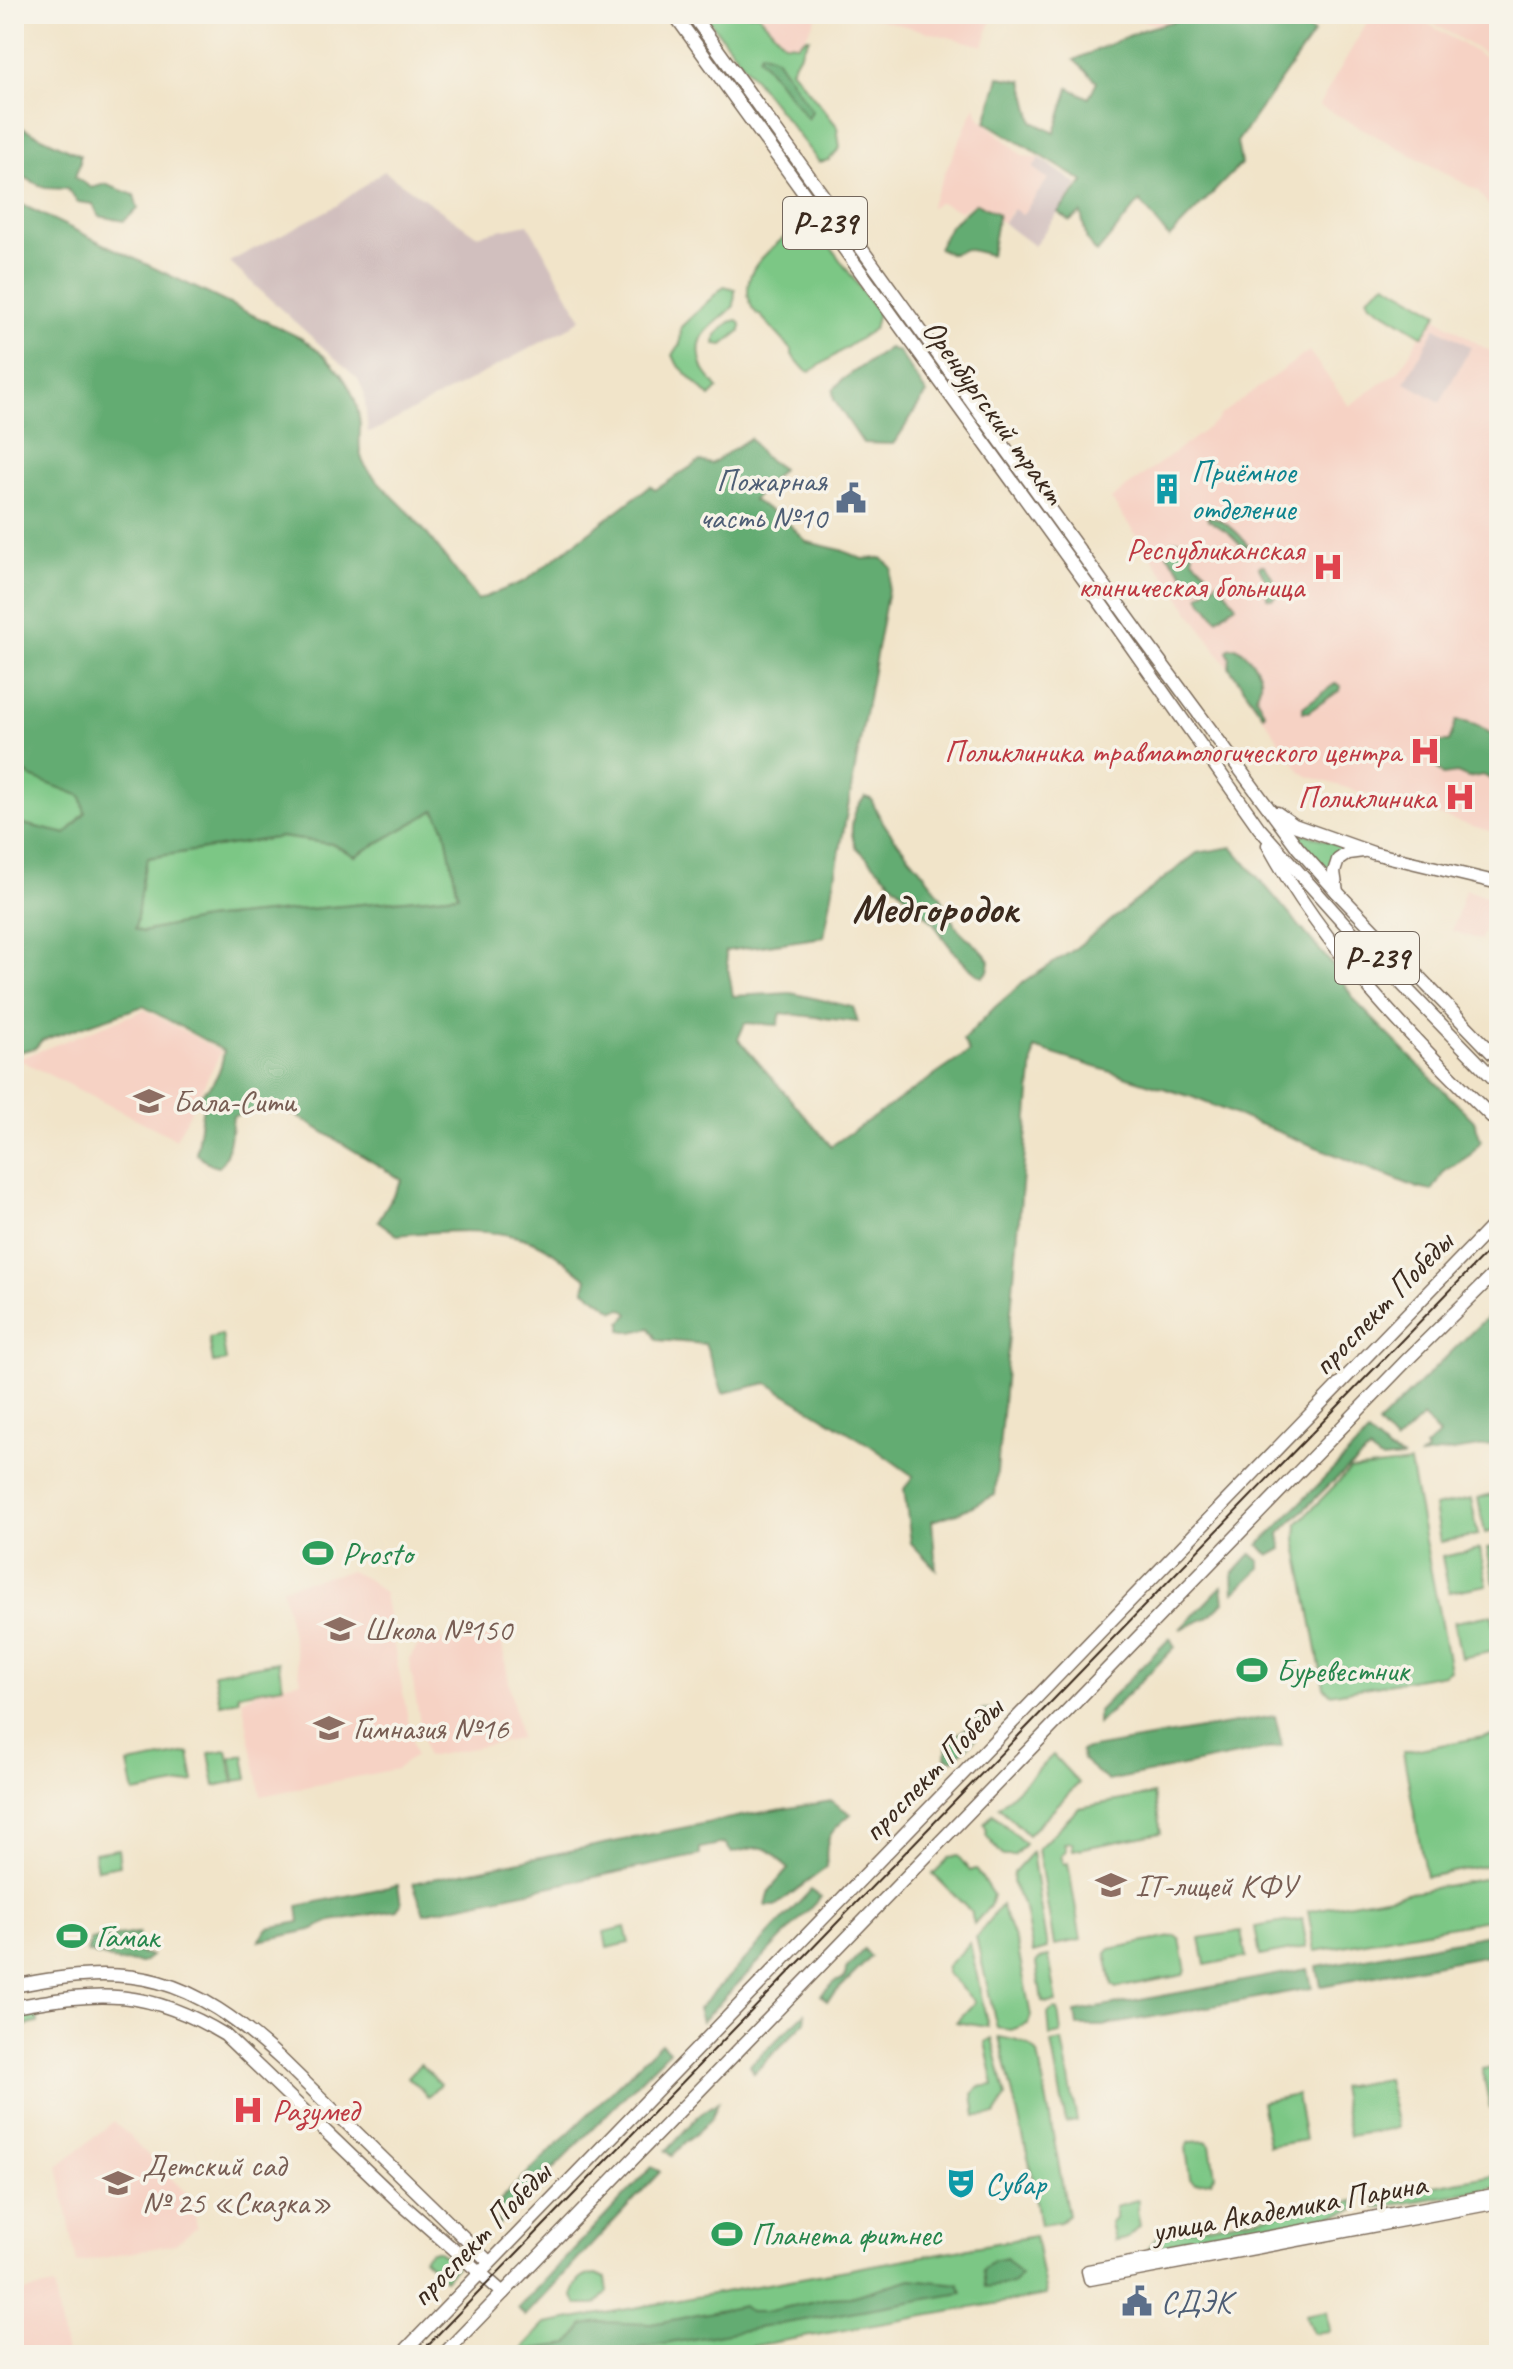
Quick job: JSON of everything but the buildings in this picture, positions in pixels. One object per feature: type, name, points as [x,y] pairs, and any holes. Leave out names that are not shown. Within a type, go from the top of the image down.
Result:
[{"type":"main road","name":"Оренбургский тракт","points":[[674,14],[1097,598],[1259,828],[1361,942],[1499,1084]]},
{"type":"main road","name":"Оренбургский тракт","points":[[692,14],[1257,795],[1337,892],[1499,1060]]},
{"type":"main road","points":[[1257,795],[1294,825],[1373,853],[1499,883]]},
{"type":"main road","points":[[1259,828],[1303,900],[1372,991],[1499,1124]]},
{"type":"main road","points":[[1337,892],[1334,872],[1338,860],[1348,853],[1373,853]]},
{"type":"main road","name":"проспект Победы","points":[[401,2355],[1499,1219]]},
{"type":"main road","name":"проспект Победы","points":[[443,2355],[1408,1359],[1499,1269]]},
{"type":"main road","points":[[14,1986],[78,1975],[116,1974],[180,1988],[221,2010],[281,2059],[489,2262]]},
{"type":"main road","points":[[36,1982],[39,2002]]},
{"type":"main road","points":[[14,2007],[73,1996],[124,1996],[157,2002],[183,2012],[225,2035],[396,2199],[503,2293]]},
{"type":"main road","name":"улица Академика Парина","points":[[1089,2275],[1423,2212],[1499,2194]]},
{"type":"main road","name":"улица Академика Парина","points":[[1423,2212],[1499,2202]]},
{"type":"shaded area","points":[[758,14],[818,14],[805,38],[790,45],[779,41]]},
{"type":"shaded area","points":[[858,14],[993,14],[983,46]]},
{"type":"shaded area","points":[[1111,14],[1217,14],[1210,36]]},
{"type":"shaded area","points":[[1372,14],[1412,14],[1499,66],[1499,220],[1478,191],[1319,105]]},
{"type":"shaded area","points":[[1417,14],[1499,14],[1499,62]]},
{"type":"shaded area","points":[[975,106],[980,118],[1023,156],[1040,158],[1033,168],[1048,179],[1022,215],[1013,209],[1003,223],[973,204],[961,211],[939,202],[929,208]]},
{"type":"shaded area","points":[[1040,158],[1078,185],[1034,246],[1003,223],[1014,209],[1022,215],[1048,179],[1033,168]]},
{"type":"shaded area","points":[[384,171],[476,235],[528,224],[581,318],[572,326],[368,432],[364,393],[358,379],[229,262],[336,206]]},
{"type":"shaded area","name":"Республиканская клиническая больница","points":[[1432,315],[1490,351],[1499,337],[1499,834],[1301,772],[1111,499],[1309,351],[1349,406],[1399,371]]},
{"type":"shaded area","points":[[1436,327],[1471,347],[1440,402],[1405,382]]},
{"type":"shaded area","points":[[1465,890],[1494,898],[1481,940],[1452,931]]},
{"type":"shaded area","name":"Бала-Сити","points":[[145,1010],[221,1052],[176,1139],[18,1059]]},
{"type":"shaded area","name":"Гимназия №16","points":[[350,1571],[369,1580],[384,1594],[415,1756],[396,1769],[261,1796],[242,1700],[262,1689],[301,1681],[282,1587]]},
{"type":"shaded area","points":[[471,1635],[474,1640],[500,1635],[520,1739],[426,1757],[409,1660],[418,1645]]},
{"type":"shaded area","name":"Детский сад № 25 «Сказка»","points":[[114,2121],[192,2199],[197,2227],[175,2244],[77,2263],[58,2166]]},
{"type":"shaded area","points":[[54,2286],[66,2355],[14,2355],[14,2294]]},
{"type":"green space","points":[[704,14],[758,14],[784,43],[798,44],[809,38],[791,69],[837,126],[840,148],[829,160],[819,162]]},
{"type":"green space","points":[[1199,14],[1285,14],[1314,33],[1237,142],[1241,164],[1169,238],[1140,201],[1097,253],[1087,241],[1081,213],[1070,221],[1058,212],[1084,182],[986,122],[999,77],[1023,81],[1033,122],[1055,133],[1069,88],[1089,98],[1097,81],[1074,60],[1142,30]]},
{"type":"green space","points":[[761,52],[776,58],[812,111],[808,119],[759,57]]},
{"type":"green space","points":[[14,124],[80,155],[75,177],[92,188],[105,184],[134,195],[138,209],[124,221],[99,216],[93,204],[78,202],[67,189],[45,188],[14,172]]},
{"type":"green space","points":[[14,201],[301,338],[323,355],[341,375],[354,398],[363,462],[413,517],[478,600],[525,581],[650,486],[655,490],[700,461],[711,464],[750,438],[763,456],[782,469],[753,500],[785,520],[807,542],[862,559],[882,558],[892,568],[824,937],[725,951],[733,996],[791,993],[853,1007],[858,1022],[781,1013],[778,1025],[745,1023],[738,1039],[831,1146],[969,1052],[963,1040],[995,1007],[1197,853],[1232,847],[1336,969],[1354,1000],[1475,1122],[1481,1141],[1470,1155],[1444,1172],[1432,1191],[1192,1097],[1034,1048],[995,1495],[932,1521],[936,1569],[911,1543],[904,1489],[913,1476],[871,1446],[767,1383],[723,1393],[705,1344],[657,1340],[650,1328],[632,1332],[621,1330],[621,1322],[629,1314],[623,1309],[614,1311],[584,1289],[587,1279],[547,1248],[526,1239],[490,1232],[397,1235],[378,1221],[402,1180],[297,1116],[273,1108],[233,1116],[226,1156],[219,1167],[211,1165],[196,1153],[203,1106],[197,1096],[216,1077],[224,1051],[143,1006],[42,1040],[35,1048],[14,1053],[14,822],[66,834],[85,813],[81,796],[31,777],[14,761],[17,732],[14,730]],"holes":[[[435,810],[445,829],[458,895],[204,919],[142,932],[135,929],[148,858],[281,837],[332,844],[355,856]]]},
{"type":"green space","points":[[976,203],[998,214],[991,255],[966,249],[951,254],[938,248],[950,226]]},
{"type":"green space","points":[[807,224],[817,228],[878,313],[874,329],[810,372],[752,308],[748,289],[750,276],[762,258],[786,236]]},
{"type":"green space","points":[[1386,283],[1438,313],[1423,336],[1370,303],[1367,297]]},
{"type":"green space","points":[[724,286],[735,289],[734,306],[706,332],[700,346],[703,368],[718,389],[710,397],[677,364],[673,355],[680,344],[681,327]]},
{"type":"green space","points":[[737,320],[741,330],[723,345],[715,344],[716,335],[730,322]]},
{"type":"green space","points":[[889,348],[899,352],[927,394],[893,444],[863,443],[834,400],[833,390],[842,380]]},
{"type":"green space","points":[[1207,515],[1230,527],[1248,546],[1243,547],[1209,520]]},
{"type":"green space","points":[[1179,540],[1192,547],[1193,559],[1211,576],[1196,589],[1167,554],[1172,541]]},
{"type":"green space","points":[[1261,565],[1276,583],[1277,595],[1272,599],[1267,598]]},
{"type":"green space","points":[[1218,581],[1236,605],[1217,619],[1199,596]]},
{"type":"green space","points":[[1236,647],[1249,657],[1259,673],[1260,686],[1256,697],[1265,713],[1263,715],[1229,667],[1227,651]]},
{"type":"green space","points":[[1336,683],[1340,690],[1308,712],[1303,712],[1303,707]]},
{"type":"green space","points":[[1456,721],[1481,728],[1499,744],[1499,796],[1497,783],[1483,775],[1468,778],[1457,773],[1443,775],[1431,760],[1435,742],[1449,742]]},
{"type":"green space","points":[[14,761],[31,777],[82,796],[85,813],[66,834],[14,822]]},
{"type":"green space","points":[[865,797],[871,799],[893,836],[940,895],[955,925],[990,961],[988,971],[982,977],[962,960],[933,922],[856,847],[852,834],[853,821]]},
{"type":"green space","points":[[436,810],[445,829],[458,895],[204,919],[142,932],[135,929],[147,858],[281,837],[332,844],[355,856]]},
{"type":"green space","points":[[1294,830],[1343,846],[1332,861],[1332,877]]},
{"type":"green space","points":[[1499,1316],[1499,1444],[1421,1456],[1439,1435],[1423,1417],[1395,1443],[1378,1424],[1487,1317]]},
{"type":"green space","points":[[222,1335],[226,1361],[213,1363],[209,1338]]},
{"type":"green space","points":[[1368,1434],[1388,1451],[1404,1458],[1381,1460],[1369,1451],[1280,1533],[1282,1549],[1269,1556],[1259,1545]]},
{"type":"green space","points":[[1410,1463],[1450,1670],[1444,1674],[1330,1694],[1324,1687],[1296,1540],[1297,1524],[1350,1470]]},
{"type":"green space","points":[[1499,1494],[1499,1530],[1485,1533],[1478,1498]]},
{"type":"green space","points":[[1471,1499],[1478,1535],[1440,1542],[1434,1507]]},
{"type":"green space","points":[[1499,1546],[1499,1582],[1494,1583],[1487,1548]]},
{"type":"green space","points":[[1480,1549],[1487,1585],[1449,1592],[1442,1557]]},
{"type":"green space","points":[[1251,1554],[1260,1562],[1260,1568],[1234,1593],[1233,1574]]},
{"type":"green space","points":[[1222,1586],[1224,1602],[1207,1618],[1180,1629]]},
{"type":"green space","points":[[1492,1615],[1499,1650],[1461,1658],[1454,1622]]},
{"type":"green space","points":[[1170,1638],[1175,1647],[1098,1724],[1098,1711]]},
{"type":"green space","points":[[278,1662],[283,1686],[238,1694],[239,1700],[220,1704],[214,1673]]},
{"type":"green space","points":[[981,1710],[991,1710],[994,1715],[990,1725],[974,1733],[975,1739],[954,1760],[946,1758],[947,1742],[975,1722]]},
{"type":"green space","points":[[1275,1716],[1282,1746],[1108,1781],[1083,1760],[1081,1750]]},
{"type":"green space","points":[[1499,1734],[1499,1863],[1426,1877],[1403,1752]]},
{"type":"green space","points":[[227,1750],[233,1782],[215,1786],[209,1753]]},
{"type":"green space","points":[[189,1753],[194,1782],[134,1793],[128,1764]]},
{"type":"green space","points":[[244,1755],[248,1779],[235,1781],[231,1758]]},
{"type":"green space","points":[[1053,1755],[1079,1783],[1028,1835],[999,1807]]},
{"type":"green space","points":[[1154,1794],[1161,1833],[1073,1850],[1072,1842],[1064,1843],[1066,1850],[1061,1856],[1064,1864],[1068,1863],[1081,1940],[1054,1945],[1038,1849],[1079,1808]]},
{"type":"green space","points":[[831,1801],[851,1814],[827,1842],[827,1867],[775,1906],[766,1906],[770,1890],[788,1869],[769,1850],[751,1848],[732,1853],[725,1843],[700,1848],[700,1855],[424,1913],[413,1883],[741,1816]]},
{"type":"green space","points":[[993,1814],[1025,1844],[1014,1856],[1003,1856],[986,1835],[984,1824]]},
{"type":"green space","points":[[118,1849],[120,1865],[97,1869],[94,1853]]},
{"type":"green space","points":[[1032,1852],[1047,1949],[1033,1953],[1025,1910],[1012,1882],[1013,1873]]},
{"type":"green space","points":[[958,1856],[970,1871],[976,1869],[993,1895],[990,1906],[974,1924],[971,1912],[933,1874],[950,1857]]},
{"type":"green space","points":[[1499,1876],[1499,1918],[1315,1951],[1308,1911]]},
{"type":"green space","points":[[398,1885],[401,1903],[397,1910],[331,1921],[311,1930],[259,1941],[268,1928],[300,1922],[298,1906]]},
{"type":"green space","points":[[811,1890],[821,1897],[702,2021],[698,2009]]},
{"type":"green space","points":[[1001,1905],[1018,1949],[1031,2016],[1028,2024],[1011,2030],[997,2028],[976,1937]]},
{"type":"green space","points":[[1302,1919],[1307,1947],[1260,1956],[1255,1927]]},
{"type":"green space","points":[[625,1927],[629,1943],[607,1948],[604,1932]]},
{"type":"green space","points":[[1241,1931],[1246,1957],[1205,1965],[1200,1938]]},
{"type":"green space","points":[[139,1933],[137,1952],[151,1956],[142,1963],[119,1962],[87,1952],[91,1940]]},
{"type":"green space","points":[[1499,1933],[1499,1953],[1321,1986],[1317,1967]]},
{"type":"green space","points":[[1176,1936],[1180,1939],[1186,1971],[1183,1975],[1116,1988],[1112,1985],[1106,1953],[1110,1949]]},
{"type":"green space","points":[[970,1943],[988,2027],[956,2022],[975,2002],[946,1973],[947,1966]]},
{"type":"green space","points":[[864,1949],[871,1957],[827,2001],[821,1995],[835,1982],[845,1978],[846,1969]]},
{"type":"green space","points":[[1049,1957],[1057,2002],[1047,2003],[1042,2001],[1036,1963]]},
{"type":"green space","points":[[1308,1969],[1312,1988],[1103,2026],[1077,2026],[1075,2012]]},
{"type":"green space","points":[[38,2010],[38,2023],[14,2028],[14,2012]]},
{"type":"green space","points":[[1058,2010],[1061,2034],[1050,2036],[1048,2013]]},
{"type":"green space","points":[[805,2013],[806,2021],[754,2073],[750,2065]]},
{"type":"green space","points":[[999,2037],[1025,2044],[1038,2054],[1068,2215],[1060,2222],[1040,2225],[1031,2170]]},
{"type":"green space","points":[[992,2038],[1006,2097],[995,2115],[976,2116],[973,2094],[978,2087],[994,2085],[985,2042]]},
{"type":"green space","points":[[1062,2041],[1077,2121],[1066,2123],[1051,2043]]},
{"type":"green space","points":[[661,2043],[669,2051],[499,2224],[501,2199]]},
{"type":"green space","points":[[420,2064],[440,2084],[428,2096],[408,2077]]},
{"type":"green space","points":[[1499,2066],[1499,2106],[1490,2108],[1482,2069]]},
{"type":"green space","points":[[1387,2079],[1397,2128],[1349,2136],[1340,2087]]},
{"type":"green space","points":[[1297,2095],[1305,2140],[1269,2146],[1261,2102]]},
{"type":"green space","points":[[718,2102],[711,2120],[672,2155],[666,2151],[698,2116]]},
{"type":"green space","points":[[1206,2141],[1210,2145],[1215,2175],[1211,2181],[1195,2183],[1190,2179],[1186,2147],[1190,2142]]},
{"type":"green space","points":[[652,2167],[660,2172],[525,2316],[518,2308]]},
{"type":"green space","points":[[1499,2174],[1499,2187],[1376,2208],[1374,2197]]},
{"type":"green space","points":[[1137,2200],[1140,2226],[1126,2239],[1114,2241],[1110,2223],[1115,2219],[1115,2206]]},
{"type":"green space","points":[[1354,2201],[1356,2209],[1316,2221],[1147,2251],[1158,2235]]},
{"type":"green space","points":[[1035,2236],[1046,2295],[701,2355],[516,2355],[545,2324]]},
{"type":"green space","points":[[431,2251],[439,2251],[456,2267],[445,2279],[423,2258]]},
{"type":"green space","points":[[1006,2258],[1020,2275],[1012,2284],[985,2287],[983,2270],[992,2261]]},
{"type":"green space","points":[[596,2274],[606,2278],[608,2292],[596,2305],[578,2305],[573,2297],[577,2284],[583,2278]]},
{"type":"green space","points":[[911,2279],[959,2284],[962,2293],[600,2355],[488,2355],[569,2344],[584,2325],[600,2322],[651,2324],[743,2306],[750,2312],[765,2312],[828,2298],[850,2297]]},
{"type":"green space","points":[[1327,2311],[1330,2331],[1313,2333],[1305,2315]]},
{"type":"tram line","points":[[418,2355],[1499,1240]]},
{"type":"place","name":"Приёмное отделение","points":[[1167,489]]},
{"type":"place","name":"Пожарная часть №10","points":[[851,498]]},
{"type":"place","name":"Республиканская клиническая больница","points":[[1328,567]]},
{"type":"place","name":"Поликлиника травматологического центра","points":[[1425,751]]},
{"type":"place","name":"Поликлиника","points":[[1460,797]]},
{"type":"place","name":"Бала-Сити","points":[[149,1101]]},
{"type":"place","name":"Prosto","points":[[318,1553]]},
{"type":"place","name":"Школа №150","points":[[340,1629]]},
{"type":"place","name":"Буревестник","points":[[1252,1670]]},
{"type":"place","name":"Гимназия №16","points":[[329,1728]]},
{"type":"place","name":"IT-лицей КФУ","points":[[1111,1885]]},
{"type":"place","name":"Гамак","points":[[72,1936]]},
{"type":"place","name":"Разумед","points":[[248,2110]]},
{"type":"place","name":"Детский сад № 25 «Сказка»","points":[[118,2183]]},
{"type":"place","name":"Сувар","points":[[961,2183]]},
{"type":"place","name":"Планета фитнес","points":[[727,2234]]},
{"type":"place","name":"СДЭК","points":[[1137,2301]]},
{"type":"district","name":"Медгородок","points":[[935,908]]}]
